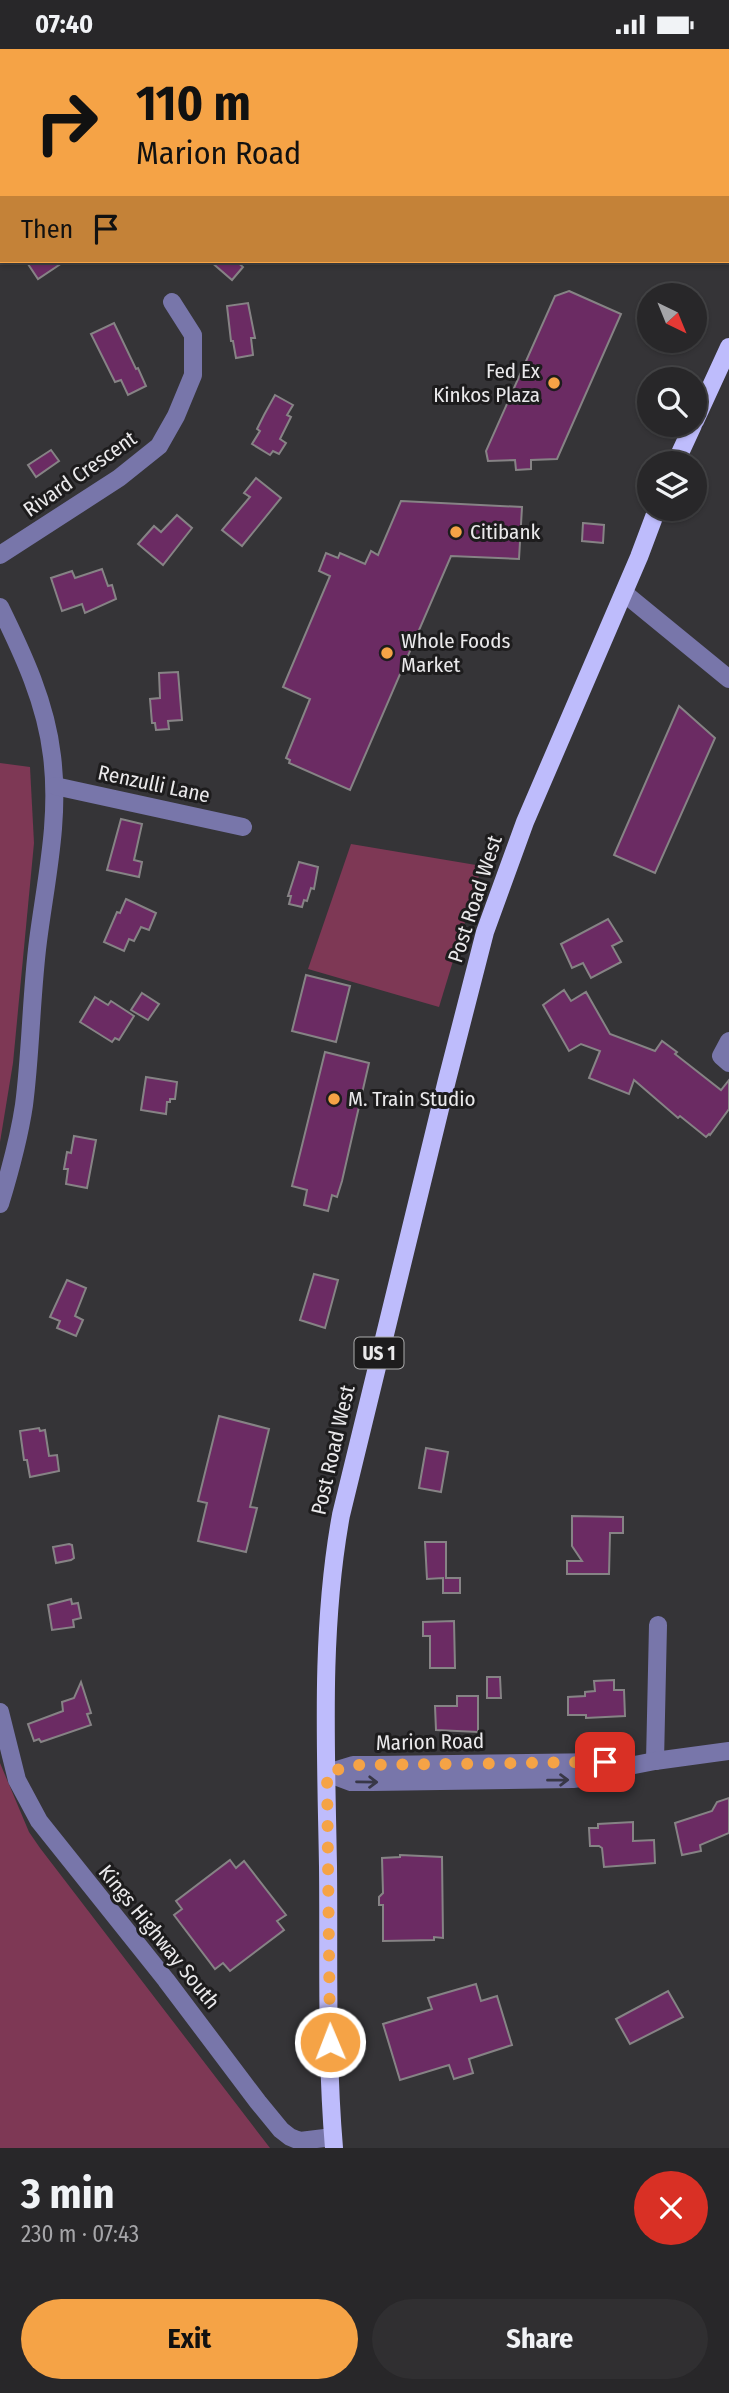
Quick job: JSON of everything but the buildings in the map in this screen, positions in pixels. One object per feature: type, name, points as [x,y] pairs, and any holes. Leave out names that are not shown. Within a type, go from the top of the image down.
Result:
[{"type":"main road","points":[[707,395],[729,347]]},
{"type":"main road","name":"US 1","points":[[624,593],[652,521]]},
{"type":"main road","name":"Post Road West","points":[[334,2143],[327,1773],[329,1607],[339,1525],[485,932],[513,851],[624,593]]},
{"type":"street","name":"Rivard Crescent","points":[[0,555],[119,478],[159,446],[176,416],[193,375],[193,335],[172,302]]},
{"type":"street","points":[[624,593],[729,679]]},
{"type":"street","points":[[0,607],[27,661],[39,697],[52,754],[55,786],[54,831],[38,943],[24,1104],[0,1204]]},
{"type":"street","name":"Renzulli Lane","points":[[55,786],[243,827]]},
{"type":"street","points":[[729,1041],[720,1056],[729,1063]]},
{"type":"street","points":[[655,1761],[657,1625]]},
{"type":"street","name":"Kings Highway South","points":[[0,1712],[17,1780],[32,1811],[46,1831],[166,1980],[281,2130],[300,2141],[334,2143]]},
{"type":"street","name":"Marion Road","points":[[327,1773],[353,1765],[605,1762],[619,1768],[729,1751]]},
{"type":"shaded area","points":[[0,763],[30,767],[34,843],[13,1063],[0,1142]]},
{"type":"shaded area","points":[[351,844],[482,866],[439,1007],[308,969]]},
{"type":"shaded area","points":[[0,1763],[29,1832],[40,1848],[270,2148],[0,2148]]},
{"type":"place","name":"Fed Ex Kinkos Plaza","points":[[554,383]]},
{"type":"place","name":"Citibank","points":[[456,532]]},
{"type":"place","name":"Whole Foods Market","points":[[387,653]]},
{"type":"place","name":"M. Train Studio","points":[[334,1099]]},
{"type":"route","points":[[330,2042],[327,1773],[353,1765],[605,1762]]}]
